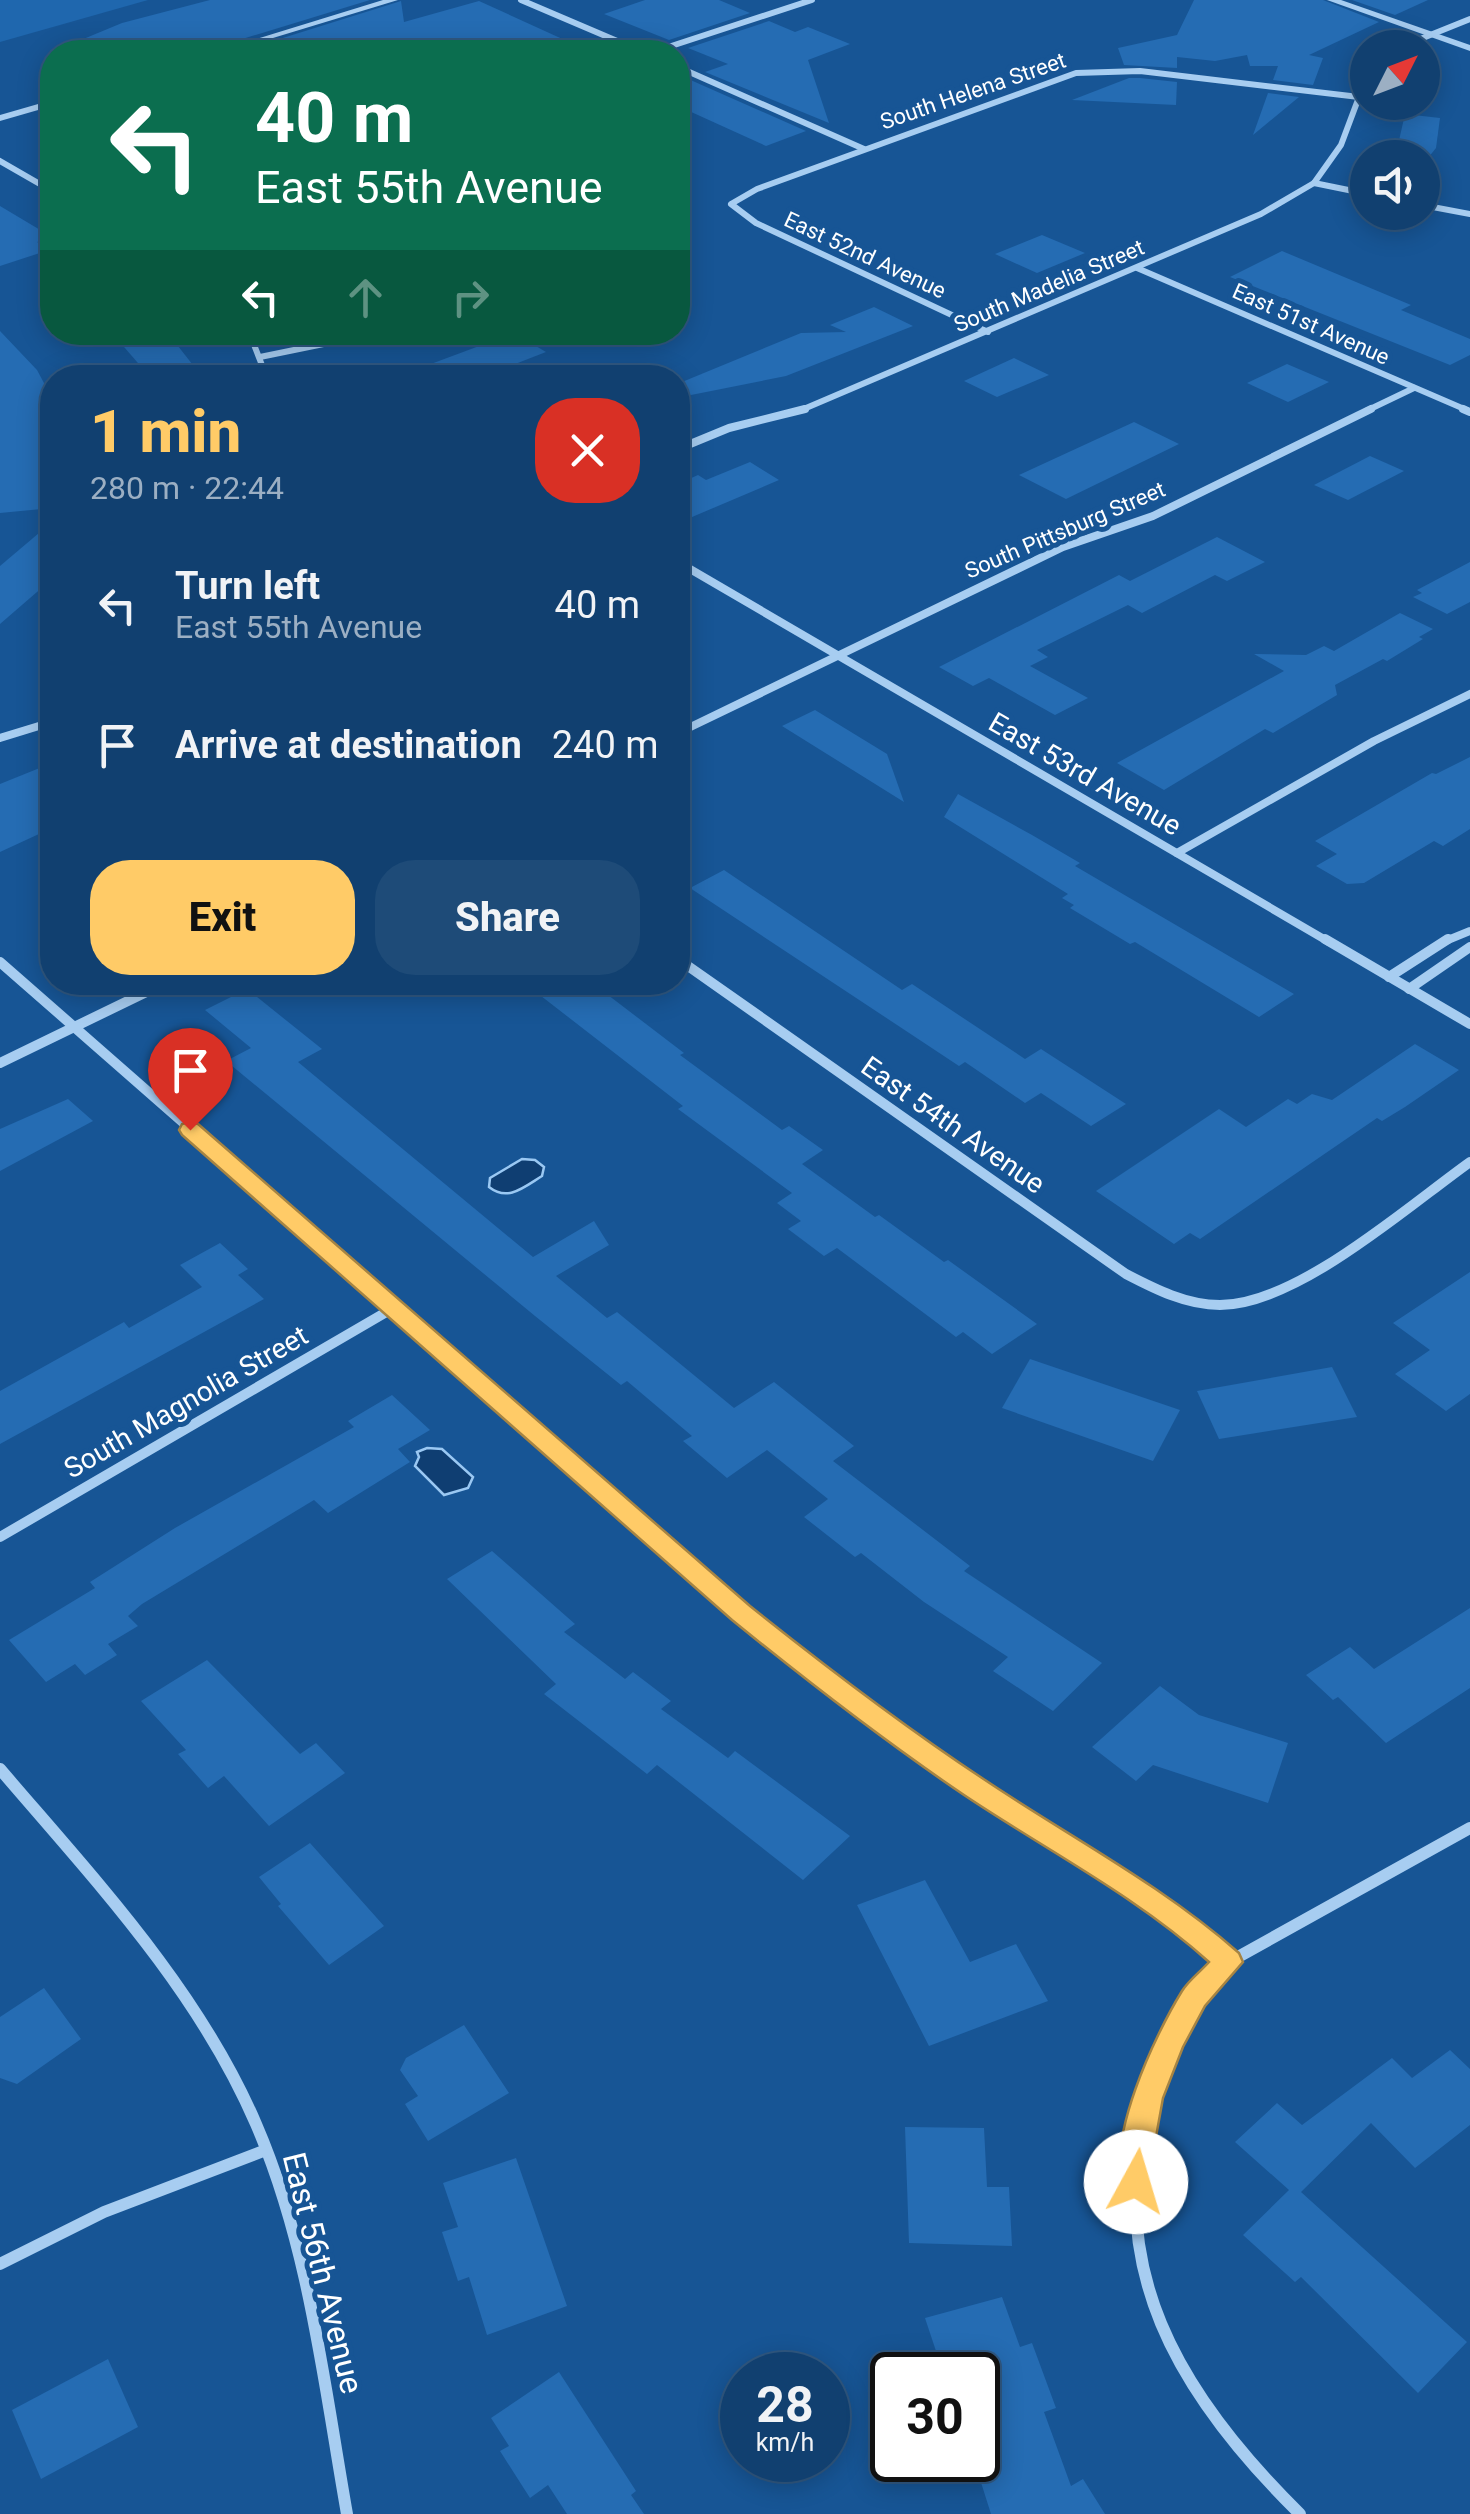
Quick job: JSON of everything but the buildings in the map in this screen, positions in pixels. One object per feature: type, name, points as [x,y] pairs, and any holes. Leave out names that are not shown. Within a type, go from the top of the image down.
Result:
[{"type":"street","points":[[259,40],[393,0]]},
{"type":"street","points":[[521,0],[615,40]]},
{"type":"street","points":[[689,40],[812,0]]},
{"type":"street","points":[[1332,0],[1419,30]]},
{"type":"street","points":[[1440,31],[1470,19]]},
{"type":"street","points":[[1440,37],[1470,48]]},
{"type":"street","name":"South Helena Street","points":[[730,204],[757,188],[1054,78],[1098,70],[1140,71],[1350,96]]},
{"type":"street","points":[[690,73],[864,148]]},
{"type":"street","points":[[0,118],[40,106]]},
{"type":"street","name":"South Madelia Street","points":[[690,445],[729,428],[791,416],[1261,214],[1314,183],[1341,145],[1350,120]]},
{"type":"street","points":[[0,161],[40,184]]},
{"type":"street","points":[[1314,183],[1350,190]]},
{"type":"street","name":"East 52nd Avenue","points":[[730,204],[756,223],[988,332]]},
{"type":"street","points":[[1440,208],[1470,214]]},
{"type":"street","name":"East 51st Avenue","points":[[1137,268],[1470,412]]},
{"type":"street","points":[[255,345],[263,365]]},
{"type":"street","points":[[260,357],[319,345]]},
{"type":"street","name":"South Pittsburg Street","points":[[690,728],[1063,547],[1152,516],[1414,388]]},
{"type":"street","name":"East 53rd Avenue","points":[[690,569],[1470,1024]]},
{"type":"street","points":[[1177,854],[1374,741],[1470,694]]},
{"type":"street","points":[[0,738],[40,726]]},
{"type":"street","points":[[1390,977],[1446,940],[1470,931]]},
{"type":"street","points":[[1409,988],[1470,947]]},
{"type":"street","points":[[0,962],[741,1613],[812,1670],[971,1785],[1184,1922],[1229,1962]]},
{"type":"street","name":"East 54th Avenue","points":[[690,968],[1126,1274],[1172,1298],[1212,1305],[1259,1300],[1307,1278],[1470,1162]]},
{"type":"street","points":[[0,1063],[140,995]]},
{"type":"street","name":"South Magnolia Street","points":[[0,1537],[394,1307]]},
{"type":"street","name":"East 56th Avenue","points":[[0,1768],[138,1931],[195,2010],[235,2078],[266,2150],[302,2276],[348,2514]]},
{"type":"street","points":[[1300,2514],[1242,2456],[1197,2397],[1174,2356],[1144,2280],[1134,2216],[1137,2146],[1148,2098],[1170,2042],[1195,1996],[1229,1962],[1470,1828]]},
{"type":"street","points":[[0,2264],[104,2212],[266,2150]]},
{"type":"shaded area","points":[[0,0],[148,0],[0,42]]},
{"type":"shaded area","points":[[522,1159],[535,1160],[544,1167],[542,1176],[509,1193],[489,1187],[490,1178]]},
{"type":"shaded area","points":[[442,1449],[473,1477],[468,1488],[444,1495],[415,1466],[417,1452]]},
{"type":"route","points":[[190,1130],[741,1613],[812,1670],[876,1720],[971,1785],[1184,1922],[1229,1962],[1195,1996],[1170,2042],[1148,2098],[1137,2146],[1136,2182]]}]
